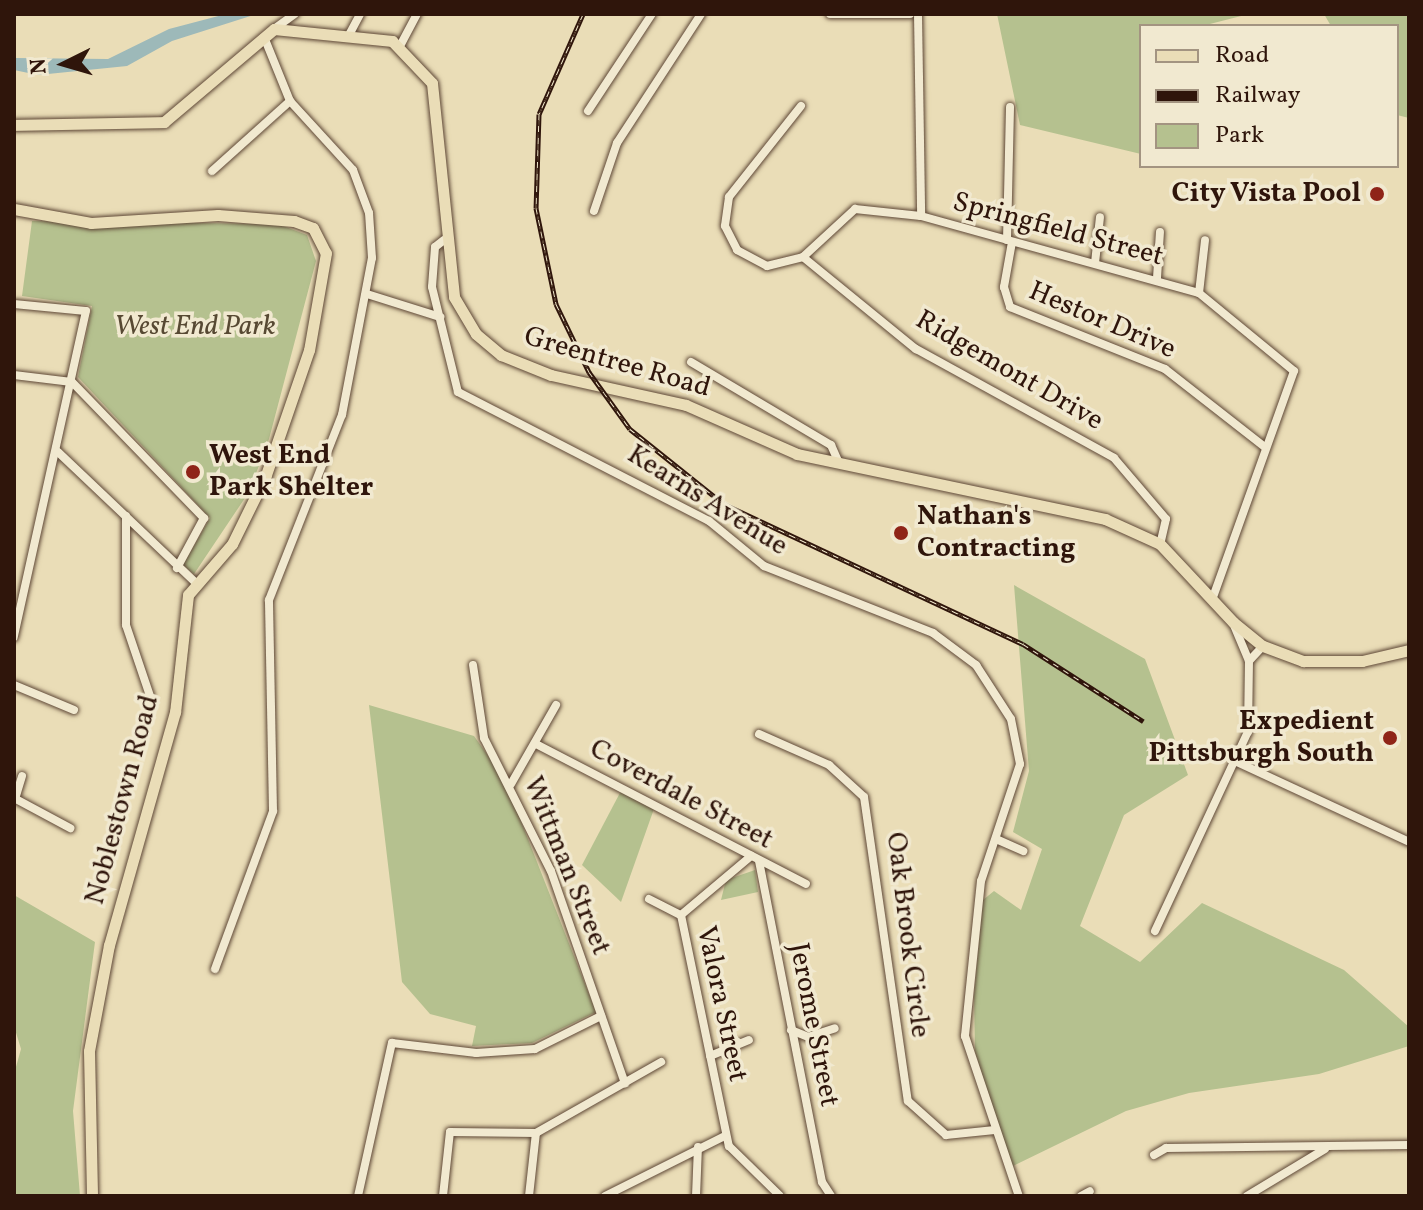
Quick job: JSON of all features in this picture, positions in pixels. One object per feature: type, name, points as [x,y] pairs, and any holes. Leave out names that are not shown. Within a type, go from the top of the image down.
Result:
[{"type":"main road","points":[[14,125],[164,122],[274,29],[349,35],[400,46]]},
{"type":"main road","name":"Greentree Road","points":[[400,46],[432,83],[444,240],[462,317],[501,355],[551,375],[686,405],[797,454],[1105,519],[1160,544],[1213,597],[1233,622],[1263,646],[1334,664],[1409,650]]},
{"type":"main road","name":"Noblestown Road","points":[[14,209],[91,223],[250,217],[306,224],[322,238],[327,263],[290,412],[247,520],[195,582],[185,607],[175,712],[109,945],[89,1051],[92,1196]]},
{"type":"street","points":[[274,29],[295,14]]},
{"type":"street","points":[[349,35],[360,14]]},
{"type":"street","points":[[400,46],[417,14]]},
{"type":"street","points":[[588,111],[652,14]]},
{"type":"street","points":[[594,211],[613,151],[701,14]]},
{"type":"street","points":[[830,14],[910,14]]},
{"type":"street","points":[[918,14],[921,216]]},
{"type":"street","points":[[215,969],[277,781],[269,600],[320,482],[367,294],[373,242],[359,183],[345,158],[290,101],[264,37]]},
{"type":"street","points":[[212,171],[290,101]]},
{"type":"street","points":[[801,106],[729,197],[725,226],[750,260],[767,266],[803,257]]},
{"type":"street","points":[[1010,107],[1010,241]]},
{"type":"street","name":"Springfield Street","points":[[803,257],[855,209],[921,216],[1157,278],[1199,293],[1294,371],[1266,448]]},
{"type":"street","points":[[1095,263],[1100,217]]},
{"type":"street","points":[[1157,278],[1160,232]]},
{"type":"street","name":"Kearns Avenue","points":[[444,240],[432,267],[447,370],[465,398],[583,451],[709,521],[764,566],[933,633],[976,665],[1011,719],[1020,764],[981,881],[965,1036],[1019,1196]]},
{"type":"street","points":[[1199,293],[1205,240]]},
{"type":"street","name":"Hestor Drive","points":[[1010,241],[1004,287],[1010,307],[1165,369],[1266,448]]},
{"type":"street","name":"Ridgemont Drive","points":[[803,257],[916,349],[1114,458],[1166,519],[1160,544]]},
{"type":"street","points":[[367,294],[440,317]]},
{"type":"street","points":[[14,304],[86,311],[58,452],[14,637]]},
{"type":"street","points":[[691,362],[831,445],[839,463]]},
{"type":"street","points":[[14,375],[72,382],[204,518],[177,568]]},
{"type":"street","points":[[1213,597],[1266,448]]},
{"type":"street","points":[[58,452],[195,582]]},
{"type":"street","points":[[126,516],[126,625],[150,696]]},
{"type":"street","points":[[1155,931],[1237,762],[1253,712],[1249,661],[1233,622]]},
{"type":"street","points":[[1249,661],[1263,646]]},
{"type":"street","name":"Wittman Street","points":[[473,665],[484,738],[511,784],[551,871],[625,1083]]},
{"type":"street","points":[[14,685],[74,710]]},
{"type":"street","points":[[511,784],[556,705]]},
{"type":"street","name":"Oak Brook Circle","points":[[759,734],[829,765],[864,797],[908,1101],[946,1135],[995,1130]]},
{"type":"street","name":"Coverdale Street","points":[[536,744],[806,884]]},
{"type":"street","points":[[1237,762],[1409,842]]},
{"type":"street","points":[[22,776],[15,799],[70,828]]},
{"type":"street","points":[[996,839],[1023,851]]},
{"type":"street","points":[[681,915],[755,858]]},
{"type":"street","name":"Jerome Street","points":[[755,858],[791,1030],[831,1196]]},
{"type":"street","name":"Valora Street","points":[[649,899],[681,915],[725,1136]]},
{"type":"street","points":[[358,1196],[388,1046],[398,1042],[476,1053],[535,1049],[601,1016]]},
{"type":"street","points":[[791,1030],[808,1037],[835,1028]]},
{"type":"street","points":[[710,1056],[749,1040]]},
{"type":"street","points":[[443,1196],[446,1143],[459,1127],[536,1133],[661,1062]]},
{"type":"street","points":[[529,1196],[536,1133]]},
{"type":"street","points":[[610,1195],[698,1147],[725,1136],[780,1196]]},
{"type":"street","points":[[1154,1155],[1166,1148],[1409,1145]]},
{"type":"street","points":[[696,1196],[698,1147]]},
{"type":"street","points":[[1247,1196],[1326,1148]]},
{"type":"street","points":[[1081,1196],[1090,1191]]},
{"type":"green space","points":[[997,14],[1249,14],[1210,24],[1139,24],[1139,154],[1020,125]]},
{"type":"green space","points":[[1324,14],[1409,14],[1409,118],[1399,116],[1399,24],[1330,24]]},
{"type":"green space","name":"West End Park","points":[[32,221],[278,224],[307,235],[316,261],[269,439],[249,492],[194,574],[183,565],[210,518],[78,377],[92,306],[22,296]]},
{"type":"green space","points":[[1014,585],[1145,659],[1188,775],[1124,815],[1080,926],[1140,962],[1202,903],[1344,970],[1409,1027],[1409,1046],[1319,1074],[1189,1093],[1126,1111],[1011,1167],[975,1052],[974,995],[983,900],[994,891],[1021,910],[1042,849],[1013,832],[1029,771]]},
{"type":"green space","points":[[369,705],[474,736],[504,778],[596,1012],[532,1043],[472,1046],[476,1026],[430,1014],[402,982]]},
{"type":"green space","points":[[622,789],[655,806],[621,902],[582,865]]},
{"type":"green space","points":[[755,870],[758,892],[721,900],[726,880]]},
{"type":"green space","points":[[14,895],[95,942],[73,1111],[80,1196],[14,1196],[14,1074],[21,1049],[14,1026]]},
{"type":"water","points":[[226,14],[257,14],[172,41],[127,66],[38,75],[14,70],[14,58],[108,59],[169,29]]},
{"type":"railway","points":[[583,14],[539,114],[536,208],[556,304],[589,372],[630,429],[724,504],[1023,644],[1143,721]]},
{"type":"place","name":"City Vista Pool","points":[[1377,194]]},
{"type":"place","name":"West End Park Shelter","points":[[193,472]]},
{"type":"place","name":"Nathan's Contracting","points":[[901,533]]},
{"type":"place","name":"Expedient Pittsburgh South","points":[[1390,738]]}]
